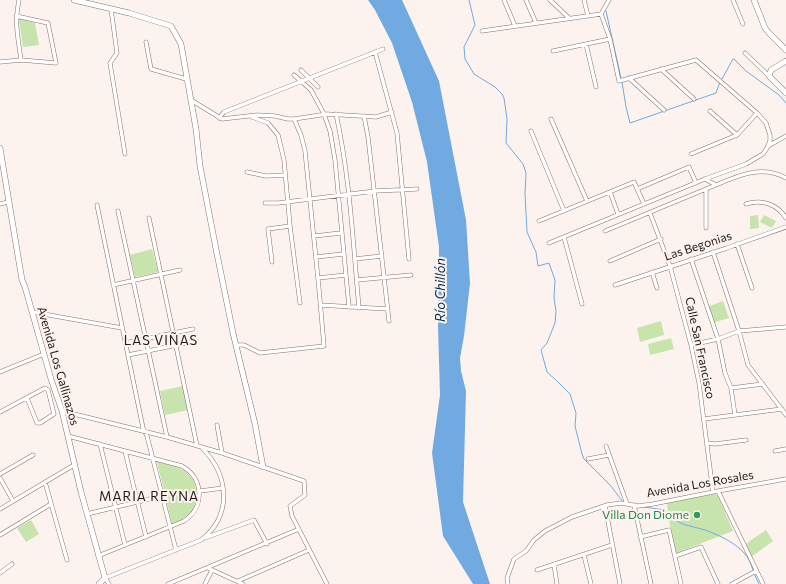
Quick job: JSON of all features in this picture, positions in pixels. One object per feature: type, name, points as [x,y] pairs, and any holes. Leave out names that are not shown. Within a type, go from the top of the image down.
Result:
[{"type":"street","points":[[19,0],[16,16],[21,60]]},
{"type":"street","points":[[74,0],[171,26],[181,44],[200,166],[236,345],[255,424],[262,467]]},
{"type":"street","points":[[504,0],[515,26]]},
{"type":"street","points":[[526,0],[536,23]]},
{"type":"street","points":[[550,0],[569,18]]},
{"type":"street","points":[[584,0],[588,16]]},
{"type":"street","points":[[549,243],[705,179],[746,164],[763,154],[768,146],[770,135],[769,128],[766,123],[757,113],[696,60],[619,81],[610,39],[601,14],[609,0]]},
{"type":"street","points":[[733,0],[743,24]]},
{"type":"street","points":[[754,0],[765,28],[786,50]]},
{"type":"street","points":[[111,9],[117,53],[110,63],[125,154]]},
{"type":"street","points":[[482,31],[601,14]]},
{"type":"street","points":[[0,62],[21,60],[56,63],[48,23],[16,16]]},
{"type":"street","points":[[553,51],[610,39]]},
{"type":"street","points":[[146,42],[151,69],[186,79]]},
{"type":"street","points":[[586,44],[596,87]]},
{"type":"street","points":[[219,118],[224,112],[383,49]]},
{"type":"street","points":[[375,52],[397,133],[409,259]]},
{"type":"street","points":[[745,53],[786,93]]},
{"type":"street","points":[[769,76],[771,70],[786,61]]},
{"type":"street","points":[[662,69],[694,98]]},
{"type":"street","points":[[302,70],[318,87]]},
{"type":"street","points":[[294,75],[311,90],[324,114],[330,131],[335,160],[337,196],[349,307]]},
{"type":"street","points":[[629,78],[664,110]]},
{"type":"street","points":[[190,100],[223,119],[250,116],[275,116],[294,119],[324,114],[376,117],[392,112]]},
{"type":"street","points":[[710,112],[737,135]]},
{"type":"street","points":[[691,154],[737,135],[757,113]]},
{"type":"street","points":[[336,114],[342,142],[349,194],[359,308]]},
{"type":"street","points":[[250,116],[268,123],[278,136],[284,160],[290,226],[300,303]]},
{"type":"street","points":[[364,116],[375,191],[390,321]]},
{"type":"street","points":[[236,345],[244,345],[260,353],[324,346],[305,151],[301,135],[294,119]]},
{"type":"street","points":[[551,120],[587,202]]},
{"type":"street","points":[[531,131],[564,211]]},
{"type":"street","points":[[768,146],[786,136]]},
{"type":"street","name":"Avenida Los Gallinazos","points":[[0,148],[22,280],[26,287],[44,354],[62,411],[68,436],[72,466],[105,578]]},
{"type":"street","points":[[637,189],[689,167],[696,183]]},
{"type":"street","points":[[247,172],[266,176],[285,175]]},
{"type":"street","points":[[605,230],[741,175],[766,172],[778,174],[786,178]]},
{"type":"street","points":[[705,179],[716,185]]},
{"type":"street","points":[[539,221],[634,182],[644,204]]},
{"type":"street","points":[[265,203],[288,202],[375,191],[417,189]]},
{"type":"street","points":[[706,189],[706,228]]},
{"type":"street","points":[[610,192],[618,214]]},
{"type":"street","points":[[0,204],[8,202]]},
{"type":"street","points":[[746,204],[759,202],[768,204],[778,208],[786,218]]},
{"type":"street","points":[[97,205],[144,430],[148,436],[176,550]]},
{"type":"street","points":[[118,211],[167,437]]},
{"type":"street","name":"Calle San Francisco","points":[[650,213],[670,266],[691,345],[699,383],[715,491],[763,584]]},
{"type":"street","points":[[149,218],[199,447],[210,456],[216,464],[221,476],[223,488],[223,505],[218,520],[208,534],[201,540]]},
{"type":"street","points":[[272,262],[268,229],[290,226]]},
{"type":"street","name":"Las Begonias","points":[[615,284],[786,227]]},
{"type":"street","points":[[314,236],[341,233]]},
{"type":"street","points":[[564,237],[582,304]]},
{"type":"street","points":[[610,261],[661,239]]},
{"type":"street","points":[[738,244],[752,288]]},
{"type":"street","points":[[713,252],[739,331],[748,364],[786,415]]},
{"type":"street","points":[[316,257],[343,254]]},
{"type":"street","points":[[355,259],[382,256]]},
{"type":"street","points":[[691,259],[718,339],[725,372],[731,388],[736,415]]},
{"type":"street","points":[[113,285],[180,270]]},
{"type":"street","points":[[652,272],[657,288]]},
{"type":"street","points":[[357,280],[411,274]]},
{"type":"street","points":[[318,278],[346,275]]},
{"type":"street","points":[[320,305],[388,309]]},
{"type":"street","points":[[32,312],[122,328]]},
{"type":"street","points":[[691,345],[718,339],[739,331],[786,328]]},
{"type":"street","points":[[125,343],[193,329]]},
{"type":"street","points":[[128,355],[196,341]]},
{"type":"street","points":[[0,372],[44,354]]},
{"type":"street","points":[[731,388],[763,384]]},
{"type":"street","points":[[0,412],[27,398],[46,389],[50,397],[54,414],[40,423],[37,423],[27,398]]},
{"type":"street","points":[[704,419],[782,409]]},
{"type":"street","points":[[62,411],[144,430],[222,453],[304,481],[304,496],[290,506],[292,516],[327,584]]},
{"type":"street","points":[[217,425],[222,453]]},
{"type":"street","points":[[68,436],[176,464],[187,469],[195,478],[200,491],[198,504],[190,518],[98,556]]},
{"type":"street","points":[[707,443],[715,444],[746,440]]},
{"type":"street","points":[[100,444],[125,545]]},
{"type":"street","points":[[606,446],[627,504]]},
{"type":"street","points":[[774,451],[786,449]]},
{"type":"street","points":[[125,451],[146,537]]},
{"type":"street","points":[[588,459],[609,455]]},
{"type":"street","points":[[0,474],[33,456]]},
{"type":"street","points":[[0,509],[72,466]]},
{"type":"street","points":[[0,478],[13,501]]},
{"type":"street","name":"Avenida Los Rosales","points":[[508,584],[507,578],[514,559],[526,551],[534,540],[545,531],[572,517],[604,506],[621,503],[634,505],[653,504],[715,491],[786,479]]},
{"type":"street","points":[[45,482],[67,560]]},
{"type":"street","points":[[200,491],[223,488]]},
{"type":"street","points":[[87,514],[162,496]]},
{"type":"street","points":[[0,536],[51,504]]},
{"type":"street","points":[[634,505],[651,584]]},
{"type":"street","points":[[604,506],[620,584]]},
{"type":"street","points":[[99,584],[105,578],[254,520],[267,544]]},
{"type":"street","points":[[169,584],[267,544],[299,529]]},
{"type":"street","points":[[640,537],[669,530],[682,584]]},
{"type":"street","points":[[538,570],[612,545]]},
{"type":"street","points":[[675,556],[702,547],[718,584]]},
{"type":"street","points":[[238,582],[310,550]]},
{"type":"street","points":[[584,555],[591,584]]},
{"type":"street","points":[[0,573],[12,564]]},
{"type":"street","points":[[554,565],[557,584]]},
{"type":"street","points":[[208,568],[243,584]]},
{"type":"street","points":[[205,584],[212,570]]},
{"type":"street","points":[[732,584],[756,571]]},
{"type":"street","points":[[105,578],[109,584]]},
{"type":"green space","points":[[21,19],[35,23],[39,45],[23,47],[19,21]]},
{"type":"green space","points":[[758,215],[759,228],[750,229],[750,216]]},
{"type":"green space","points":[[764,215],[776,221],[772,228],[760,222]]},
{"type":"green space","points":[[152,249],[158,272],[135,277],[130,255]]},
{"type":"green space","points":[[723,301],[729,318],[712,323],[707,307]]},
{"type":"green space","points":[[661,321],[664,335],[640,342],[637,328]]},
{"type":"green space","points":[[671,338],[674,349],[650,355],[648,344]]},
{"type":"green space","points":[[183,386],[188,410],[165,415],[160,391]]},
{"type":"green space","points":[[157,462],[180,468],[186,472],[191,477],[196,490],[195,503],[189,515],[172,524]]},
{"type":"green space","name":"Villa Don Diome","points":[[714,493],[718,496],[733,531],[676,553],[667,503]]},
{"type":"green space","points":[[31,520],[39,534],[26,542],[17,528]]},
{"type":"green space","points":[[766,530],[773,541],[751,557],[744,545]]},
{"type":"water","name":"Río Chillón","points":[[368,0],[402,0],[439,81],[466,220],[470,283],[460,358],[461,371],[466,391],[463,502],[490,584],[473,584],[443,536],[432,453],[440,395],[438,326],[439,247],[427,162],[412,102],[392,43],[375,10]]},
{"type":"waterway","points":[[469,0],[475,25],[464,47],[465,59],[474,74],[495,87],[504,98],[507,119],[506,143],[523,164],[526,173],[525,194],[527,232],[536,252],[538,266],[549,263],[555,280],[555,323],[547,343],[541,350],[547,372],[570,394],[576,413],[575,426],[584,459],[610,485],[623,502]]},
{"type":"waterway","points":[[606,11],[621,78]]},
{"type":"waterway","points":[[722,79],[734,59],[746,71],[779,95],[786,103]]},
{"type":"waterway","points":[[622,82],[630,123],[716,93],[720,82]]},
{"type":"waterway","points":[[644,507],[665,510],[679,522],[716,534],[727,540],[741,550],[750,562],[753,570]]},
{"type":"waterway","points":[[754,573],[759,584]]},
{"type":"place","name":"Villa Don Diome","points":[[697,515]]},
{"type":"district","name":"LAS VIÑAS","points":[[161,341]]},
{"type":"district","name":"MARIA REYNA","points":[[149,497]]}]
